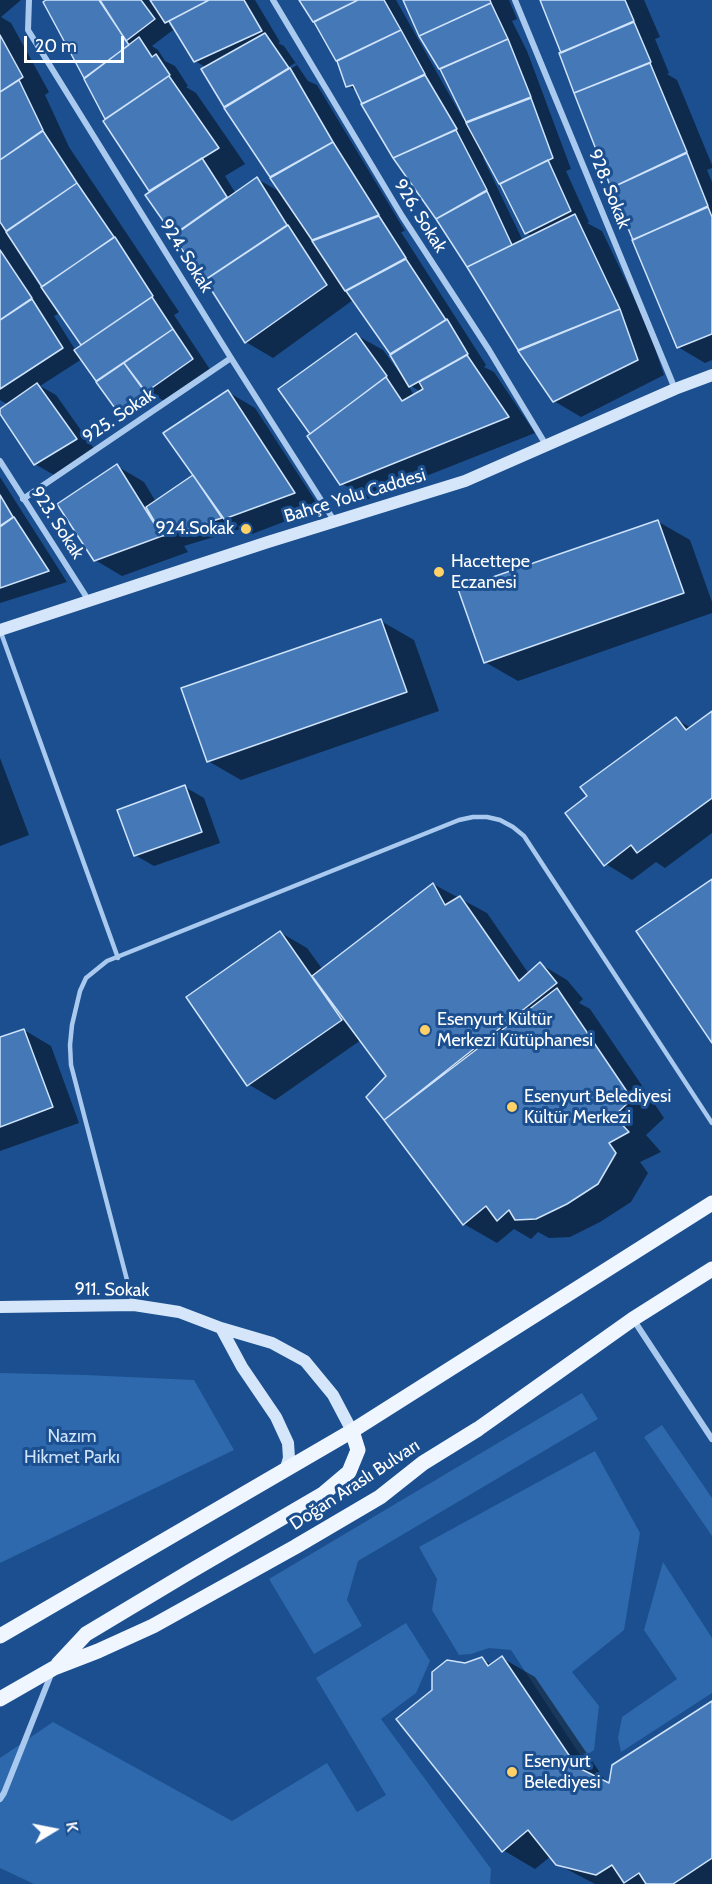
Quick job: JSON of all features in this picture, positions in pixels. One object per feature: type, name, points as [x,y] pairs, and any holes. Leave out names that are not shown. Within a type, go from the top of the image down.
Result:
[{"type":"main road","points":[[0,1636],[352,1431],[712,1203]]},
{"type":"main road","name":"Doğan Araslı Bulvarı","points":[[0,1699],[54,1668],[153,1626],[324,1531],[380,1497],[423,1463],[478,1429],[633,1319],[712,1269]]},
{"type":"main road","points":[[54,1668],[86,1634],[323,1494],[349,1472],[358,1450],[352,1431]]},
{"type":"street","name":"924. Sokak","points":[[29,0],[28,30],[231,358],[336,522]]},
{"type":"street","name":"926. Sokak","points":[[273,0],[402,216],[489,350],[546,445]]},
{"type":"street","name":"928. Sokak","points":[[515,0],[675,389]]},
{"type":"street","name":"925. Sokak","points":[[23,499],[231,358]]},
{"type":"street","name":"Bahçe Yolu Caddesi","points":[[0,630],[268,542],[465,481],[712,375]]},
{"type":"street","name":"923. Sokak","points":[[0,461],[89,601]]},
{"type":"street","name":"911. Sokak","points":[[0,1307],[134,1305],[179,1312],[221,1328],[272,1342],[305,1361],[333,1395],[352,1431]]},
{"type":"street","points":[[633,1319],[712,1439]]},
{"type":"street","points":[[221,1328],[242,1367],[276,1418],[288,1443],[289,1458],[285,1471]]},
{"type":"street","points":[[0,1799],[54,1668]]},
{"type":"lane","points":[[0,630],[117,958]]},
{"type":"lane","points":[[134,1305],[72,1065],[70,1045],[76,1006],[86,978],[107,961],[459,820],[487,817],[500,820],[513,826],[524,836],[712,1124]]},
{"type":"green space","name":"Nazım Hikmet Parkı","points":[[0,1373],[194,1380],[234,1450],[0,1563]]},
{"type":"green space","points":[[582,1393],[598,1419],[358,1561],[347,1600],[362,1626],[314,1654],[269,1579]]},
{"type":"green space","points":[[662,1425],[712,1498],[712,1536],[644,1437]]},
{"type":"green space","points":[[595,1451],[640,1533],[624,1630],[572,1672],[599,1706],[594,1750],[582,1758],[511,1650],[489,1648],[459,1655],[432,1610],[437,1579],[419,1547]]},
{"type":"green space","points":[[663,1562],[712,1638],[712,1693],[621,1752],[618,1738],[622,1717],[677,1679],[644,1630]]},
{"type":"green space","points":[[406,1623],[430,1661],[416,1693],[381,1719],[491,1869],[490,1884],[34,1884],[0,1868],[0,1758],[53,1722],[232,1821],[327,1763],[357,1812],[386,1795],[316,1678]]},
{"type":"building","points":[[46,0],[99,0],[129,45],[84,78],[43,2]]},
{"type":"building","points":[[100,0],[141,0],[155,19],[126,41]]},
{"type":"building","points":[[150,0],[209,0],[165,23]]},
{"type":"building","points":[[209,0],[244,0],[262,31],[194,62],[169,21]]},
{"type":"building","points":[[299,0],[358,0],[313,22]]},
{"type":"building","points":[[358,0],[384,0],[401,30],[336,61],[314,22]]},
{"type":"building","points":[[403,0],[490,0],[491,3],[419,36]]},
{"type":"building","points":[[540,0],[625,0],[634,21],[561,53]]},
{"type":"building","points":[[491,3],[508,39],[439,69],[419,36]]},
{"type":"building","points":[[634,22],[651,62],[574,93],[559,53]]},
{"type":"building","points":[[401,30],[425,74],[362,104],[353,85],[346,87],[337,61]]},
{"type":"building","points":[[265,33],[289,68],[224,107],[201,69]]},
{"type":"building","points":[[0,35],[23,77],[0,92]]},
{"type":"building","points":[[139,37],[152,57],[156,54],[170,75],[105,119],[84,79]]},
{"type":"building","points":[[508,39],[531,97],[466,122],[440,69]]},
{"type":"building","points":[[650,63],[687,152],[611,188],[574,93]]},
{"type":"building","points":[[290,68],[333,142],[270,177],[224,108]]},
{"type":"building","points":[[425,75],[457,129],[393,158],[361,104]]},
{"type":"building","points":[[169,76],[219,148],[149,191],[103,121]]},
{"type":"building","points":[[19,80],[43,130],[0,160],[0,92]]},
{"type":"building","points":[[531,98],[553,158],[499,184],[466,123]]},
{"type":"building","points":[[456,130],[487,190],[436,219],[393,158]]},
{"type":"building","points":[[43,131],[77,183],[6,231],[0,222],[0,160]]},
{"type":"building","points":[[333,142],[379,215],[312,240],[270,178]]},
{"type":"building","points":[[687,153],[708,206],[633,240],[611,188]]},
{"type":"building","points":[[202,158],[227,197],[173,235],[145,195]]},
{"type":"building","points":[[548,160],[571,211],[525,234],[500,184]]},
{"type":"building","points":[[257,177],[287,225],[203,281],[173,236]]},
{"type":"building","points":[[77,183],[114,237],[42,287],[6,232]]},
{"type":"building","points":[[487,191],[512,245],[467,267],[436,219]]},
{"type":"building","points":[[708,207],[712,217],[712,334],[677,348],[632,240]]},
{"type":"building","points":[[575,214],[620,309],[518,350],[467,267]]},
{"type":"building","points":[[379,216],[406,258],[345,291],[312,241]]},
{"type":"building","points":[[288,225],[327,285],[245,343],[205,280]]},
{"type":"building","points":[[115,237],[153,296],[81,345],[41,287]]},
{"type":"building","points":[[0,250],[32,298],[0,320]]},
{"type":"building","points":[[406,259],[446,320],[390,354],[346,291]]},
{"type":"building","points":[[152,297],[173,329],[96,381],[74,350]]},
{"type":"building","points":[[32,299],[63,348],[0,389],[0,320]]},
{"type":"building","points":[[620,309],[638,360],[553,402],[518,351]]},
{"type":"building","points":[[447,319],[468,354],[409,387],[390,355]]},
{"type":"building","points":[[173,329],[193,359],[146,392],[124,363]]},
{"type":"building","points":[[356,333],[387,376],[310,434],[278,389]]},
{"type":"building","points":[[467,355],[509,417],[340,485],[307,436],[386,377],[402,401],[423,389],[419,382]]},
{"type":"building","points":[[124,363],[145,392],[117,411],[96,382]]},
{"type":"building","points":[[37,383],[77,439],[34,465],[0,414],[0,409]]},
{"type":"building","points":[[228,390],[295,493],[224,519],[163,433]]},
{"type":"building","points":[[117,464],[162,536],[94,561],[57,504]]},
{"type":"building","points":[[193,475],[222,518],[163,536],[146,507]]},
{"type":"building","points":[[0,495],[13,517],[0,526]]},
{"type":"building","points":[[14,517],[49,571],[0,588],[0,527]]},
{"type":"building","points":[[658,520],[684,593],[484,663],[458,589]]},
{"type":"building","points":[[381,619],[407,692],[207,762],[181,688]]},
{"type":"building","points":[[712,711],[712,798],[637,853],[631,845],[604,866],[565,813],[587,796],[580,787],[676,717],[686,730]]},
{"type":"building","points":[[185,785],[202,832],[134,856],[117,810]]},
{"type":"building","points":[[712,879],[712,1043],[636,931]]},
{"type":"building","name":"Esenyurt Kültür Merkezi Kütüphanesi","points":[[433,883],[445,905],[460,896],[519,981],[540,962],[557,983],[384,1120],[366,1097],[386,1076],[312,976]]},
{"type":"building","points":[[280,931],[342,1020],[247,1086],[186,997]]},
{"type":"building","name":"Esenyurt Belediyesi Kültür Merkezi","points":[[557,988],[632,1099],[614,1116],[629,1132],[609,1143],[616,1153],[598,1184],[567,1204],[536,1219],[515,1220],[509,1210],[497,1221],[486,1206],[463,1225],[384,1120]]},
{"type":"building","points":[[24,1029],[53,1107],[0,1127],[0,1037]]},
{"type":"building","name":"Esenyurt Belediyesi","points":[[502,1656],[577,1767],[609,1783],[612,1765],[712,1701],[712,1858],[673,1884],[646,1884],[639,1873],[624,1883],[612,1865],[596,1875],[556,1865],[528,1830],[502,1852],[396,1719],[432,1690],[432,1672],[447,1660],[465,1663],[482,1657],[488,1666]]},
{"type":"place","name":"924.Sokak","points":[[246,529]]},
{"type":"place","name":"Hacettepe Eczanesi","points":[[439,572]]},
{"type":"place","name":"Esenyurt Kültür Merkezi Kütüphanesi","points":[[425,1030]]},
{"type":"place","name":"Esenyurt Belediyesi Kültür Merkezi","points":[[512,1107]]},
{"type":"place","name":"Esenyurt Belediyesi","points":[[512,1772]]}]
